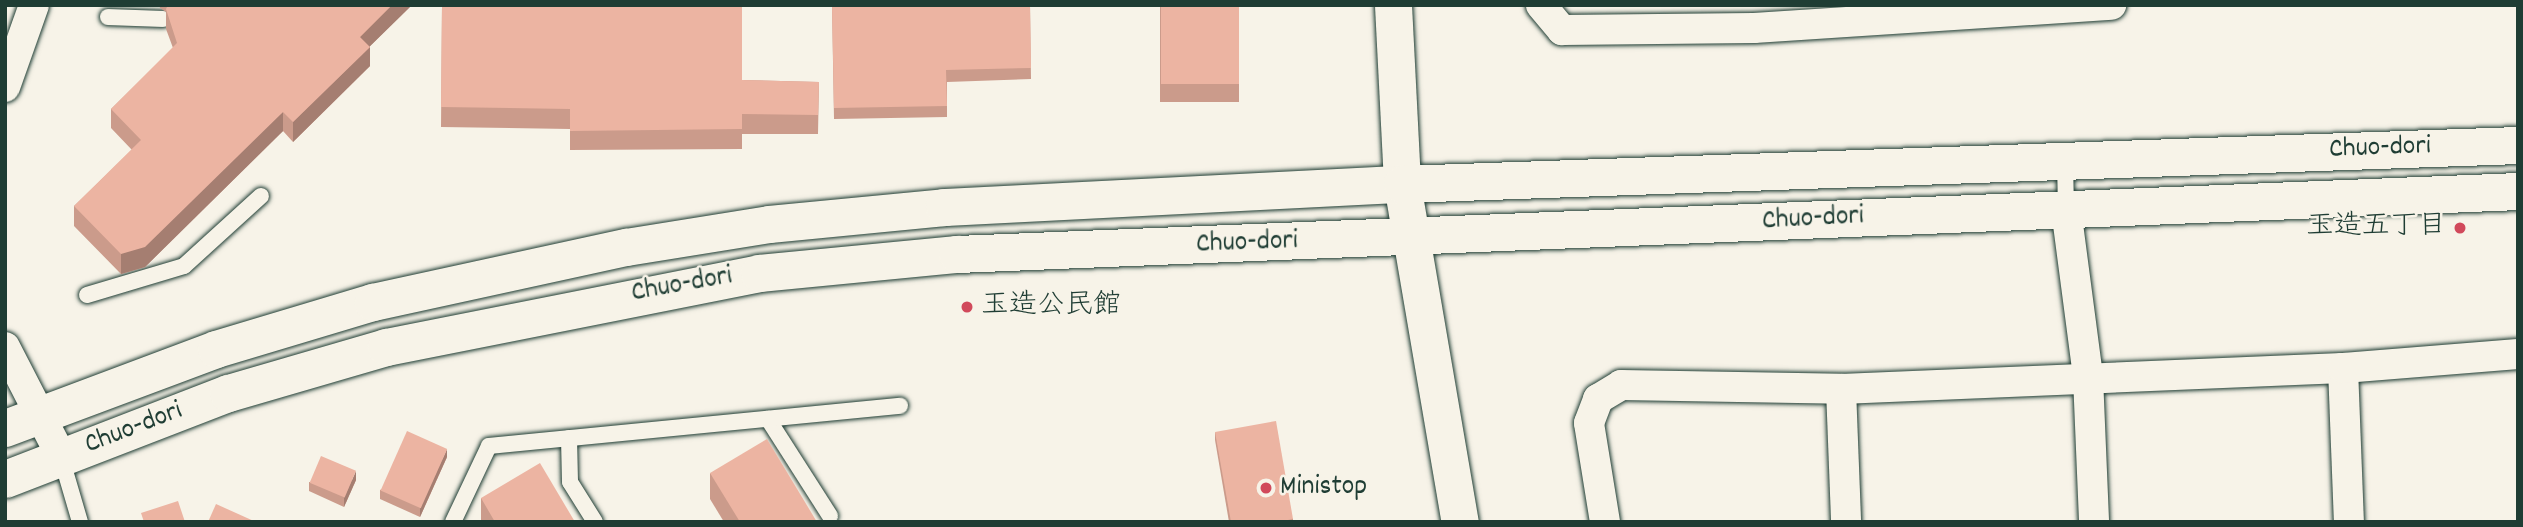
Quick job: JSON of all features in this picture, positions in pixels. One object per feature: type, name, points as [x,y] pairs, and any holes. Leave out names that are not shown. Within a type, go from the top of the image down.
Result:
[{"type":"street","points":[[5,87],[34,5]]},
{"type":"street","points":[[1393,5],[1402,184],[1460,522]]},
{"type":"street","points":[[1541,5],[1562,30],[1754,17],[2111,5]]},
{"type":"street","name":"Chuo-dori","points":[[22,421],[216,349],[373,302],[626,247],[944,207],[1402,184],[2065,157],[2518,145]]},
{"type":"street","name":"Chuo-dori","points":[[5,479],[229,393],[386,347],[760,273],[957,254],[1410,239],[2518,191]]},
{"type":"street","points":[[2066,209],[2088,377],[2094,522]]},
{"type":"street","points":[[5,346],[22,421],[61,456]]},
{"type":"street","points":[[1605,522],[1589,424],[1608,390],[1620,385],[1842,389],[2343,368],[2518,354]]},
{"type":"street","points":[[2343,368],[2350,522]]},
{"type":"street","points":[[1842,389],[1846,522]]},
{"type":"lane","points":[[108,16],[163,19]]},
{"type":"lane","points":[[2065,157],[2066,209]]},
{"type":"lane","points":[[87,295],[184,266],[261,197]]},
{"type":"lane","points":[[453,522],[489,446],[900,406]]},
{"type":"lane","points":[[768,419],[830,516]]},
{"type":"lane","points":[[569,438],[570,482],[595,522]]},
{"type":"lane","points":[[61,456],[80,522]]},
{"type":"building","points":[[168,5],[392,5],[360,37],[370,47],[293,122],[283,112],[145,247],[121,254],[74,206],[141,140],[111,109],[177,43],[166,9]]},
{"type":"building","points":[[442,5],[742,5],[742,80],[819,82],[818,115],[742,114],[742,129],[570,131],[570,109],[441,107]]},
{"type":"building","points":[[1030,5],[1031,68],[946,70],[947,106],[834,108],[832,6]]},
{"type":"building","points":[[1161,5],[1239,5],[1239,84],[1161,84]]},
{"type":"building","points":[[1276,421],[1293,519],[1278,522],[1231,522],[1215,432]]},
{"type":"building","points":[[407,431],[447,449],[421,508],[381,490]]},
{"type":"building","points":[[767,439],[817,522],[740,522],[710,473]]},
{"type":"building","points":[[321,456],[356,471],[345,498],[310,483]]},
{"type":"building","points":[[540,463],[575,522],[495,522],[481,498]]},
{"type":"building","points":[[178,501],[185,522],[144,522],[141,513]]},
{"type":"building","points":[[216,504],[256,522],[208,522]]},
{"type":"place","name":"玉造五丁目","points":[[2460,228]]},
{"type":"place","name":"玉造公民館","points":[[967,307]]},
{"type":"place","name":"Ministop","points":[[1266,488]]}]
